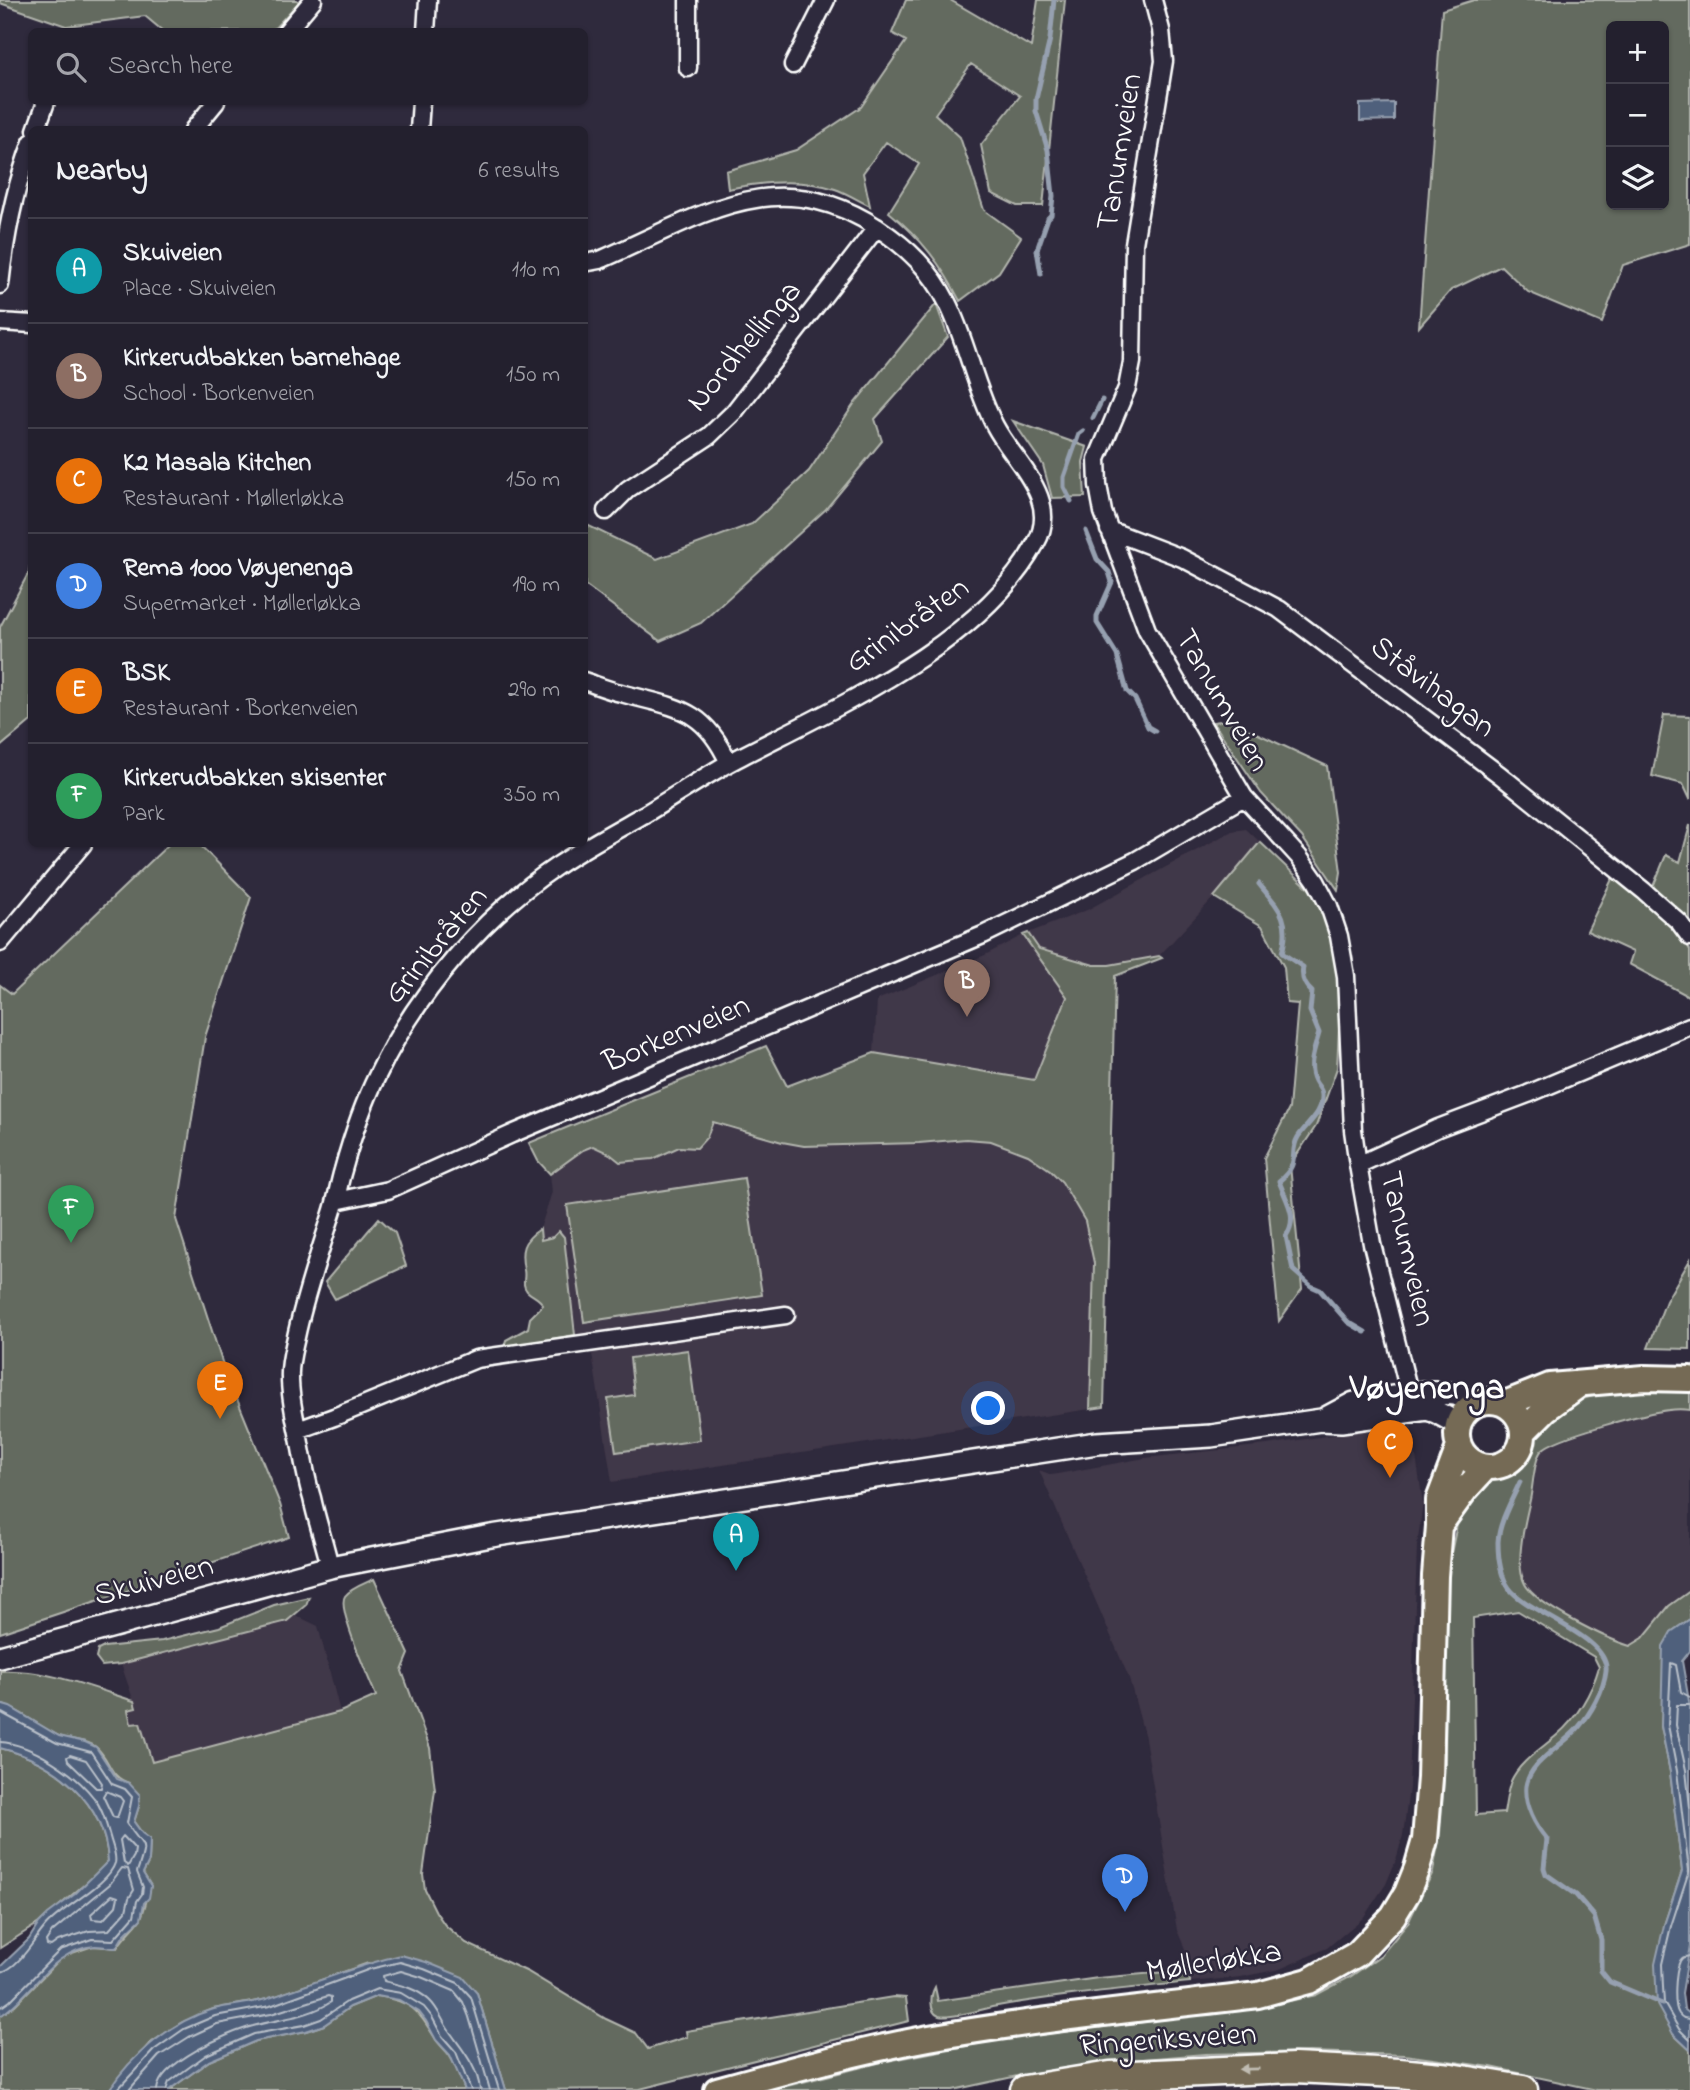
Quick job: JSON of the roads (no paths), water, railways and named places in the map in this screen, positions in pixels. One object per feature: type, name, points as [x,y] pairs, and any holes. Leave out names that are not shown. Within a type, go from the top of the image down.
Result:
[{"type":"highway","name":"Ringeriksveien","points":[[1025,2090],[1110,2076],[1317,2068],[1451,2078],[1514,2088]]},
{"type":"main road","points":[[1505,1404],[1550,1386],[1644,1378],[1690,1379]]},
{"type":"main road","points":[[1524,1431],[1546,1409],[1580,1384]]},
{"type":"main road","name":"Skuiveien","points":[[0,1657],[330,1567],[491,1536],[1097,1443],[1212,1436],[1321,1420],[1354,1403],[1412,1402],[1443,1391],[1478,1403]]},
{"type":"main road","points":[[1487,1401],[1505,1404],[1518,1415],[1524,1431],[1517,1454],[1498,1467],[1486,1467],[1470,1461],[1459,1436],[1462,1415],[1478,1403],[1487,1401]]},
{"type":"main road","name":"Skuiveien","points":[[1412,1402],[1436,1412],[1459,1436]]},
{"type":"main road","name":"Møllerløkka","points":[[716,2090],[927,2038],[1045,2020],[1258,1995],[1309,1982],[1357,1954],[1384,1926],[1407,1893],[1424,1840],[1433,1715],[1439,1500],[1459,1436]]},
{"type":"main road","points":[[1439,1526],[1486,1467]]},
{"type":"street","points":[[289,28],[313,0]]},
{"type":"street","points":[[426,28],[428,0]]},
{"type":"street","points":[[688,0],[688,68]]},
{"type":"street","points":[[793,65],[826,0]]},
{"type":"street","name":"Tanumveien","points":[[1155,1],[1164,61],[1134,244],[1132,362],[1127,388],[1097,459],[1098,485],[1109,530],[1147,630],[1244,797],[1299,857],[1329,905],[1339,936],[1346,976],[1353,1130],[1358,1166],[1372,1244],[1412,1402]]},
{"type":"street","points":[[38,126],[46,105]]},
{"type":"street","points":[[196,126],[214,105]]},
{"type":"street","points":[[419,126],[421,105]]},
{"type":"street","points":[[0,285],[10,226],[28,152]]},
{"type":"street","name":"Grinibråten","points":[[588,262],[600,260],[736,201],[785,195],[820,201],[854,213],[905,247],[925,267],[948,304],[988,413],[1001,438],[1037,489],[1043,504],[1044,520],[1039,540],[990,604],[964,627],[866,692],[729,763],[588,847]]},
{"type":"street","name":"Nordhellinga","points":[[606,511],[628,489],[709,436],[734,412],[877,227]]},
{"type":"street","points":[[0,323],[28,324]]},
{"type":"street","name":"Ståvihagan","points":[[1109,530],[1182,558],[1279,609],[1488,766],[1627,877],[1679,922],[1690,937]]},
{"type":"street","points":[[588,682],[618,693],[680,708],[699,719],[715,735],[729,763]]},
{"type":"street","name":"Borkenveien","points":[[336,1201],[388,1190],[512,1134],[983,935],[1135,861],[1244,797]]},
{"type":"street","points":[[0,943],[80,847]]},
{"type":"street","name":"Grinibråten","points":[[336,1201],[341,1175],[361,1113],[379,1072],[397,1039],[441,976],[477,934],[510,902],[557,865],[587,847]]},
{"type":"street","points":[[1358,1166],[1438,1128],[1528,1094],[1690,1026]]},
{"type":"street","points":[[330,1567],[290,1399],[289,1369],[301,1312],[336,1201]]},
{"type":"street","points":[[298,1430],[476,1359],[786,1315]]},
{"type":"water","points":[[1394,103],[1394,120],[1360,121],[1360,104]]},
{"type":"water","points":[[1690,1619],[1690,1651],[1682,1661],[1690,1707],[1690,1945],[1682,1993],[1684,2009],[1690,2014],[1690,2050],[1673,2034],[1657,2005],[1655,1964],[1664,1925],[1682,1871],[1670,1772],[1661,1726],[1663,1646],[1671,1632]]},
{"type":"water","points":[[0,1704],[10,1707],[59,1736],[96,1747],[117,1779],[129,1783],[140,1795],[134,1822],[150,1839],[149,1861],[143,1873],[151,1886],[141,1919],[124,1935],[116,1948],[95,1946],[67,1955],[0,2016],[0,1967],[29,1939],[48,1914],[75,1894],[108,1861],[105,1839],[97,1820],[87,1802],[73,1787],[39,1763],[0,1748]]},
{"type":"water","points":[[401,1955],[463,1977],[477,1993],[506,2090],[465,2090],[450,2055],[436,2040],[419,2012],[399,2000],[377,1996],[350,2007],[324,2025],[256,2041],[209,2061],[169,2090],[109,2090],[129,2064],[155,2040],[199,2014],[265,1999]]},
{"type":"waterway","points":[[1041,274],[1037,250],[1051,215],[1053,196],[1048,150],[1036,111],[1036,99],[1050,39],[1054,0]]},
{"type":"waterway","points":[[1093,418],[1102,400]]},
{"type":"waterway","points":[[1071,501],[1064,487],[1064,477],[1079,434],[1083,431]]},
{"type":"waterway","points":[[1086,531],[1097,559],[1109,572],[1112,582],[1097,616],[1097,623],[1117,655],[1127,691],[1135,699],[1148,727],[1155,731]]},
{"type":"waterway","points":[[1259,884],[1282,915],[1285,931],[1282,953],[1303,967],[1304,981],[1312,992],[1310,1011],[1319,1033],[1312,1057],[1312,1069],[1321,1091],[1322,1102],[1298,1137],[1290,1168],[1279,1181],[1291,1215],[1290,1229],[1286,1236],[1293,1270],[1311,1286],[1320,1290],[1348,1322],[1365,1332]]},
{"type":"waterway","points":[[1520,1482],[1506,1511],[1499,1534],[1499,1560],[1506,1583],[1518,1597],[1582,1636],[1595,1647],[1604,1659],[1606,1671],[1600,1693],[1583,1722],[1572,1735],[1540,1761],[1526,1786],[1529,1808],[1547,1839],[1544,1868],[1546,1874],[1576,1895],[1594,1916],[1601,1940],[1601,1971],[1610,1982],[1662,2004]]},
{"type":"place","name":"Kirkerudbakken barnehage","points":[[967,1017]]},
{"type":"place","name":"Kirkerudbakken skisenter","points":[[71,1243]]},
{"type":"place","name":"BSK","points":[[220,1419]]},
{"type":"place","name":"K2 Masala Kitchen","points":[[1390,1478]]},
{"type":"place","name":"Skuiveien","points":[[736,1571]]},
{"type":"place","name":"Rema 1000 Vøyenenga","points":[[1125,1912]]},
{"type":"district","name":"Vøyenenga","points":[[1427,1389]]}]
